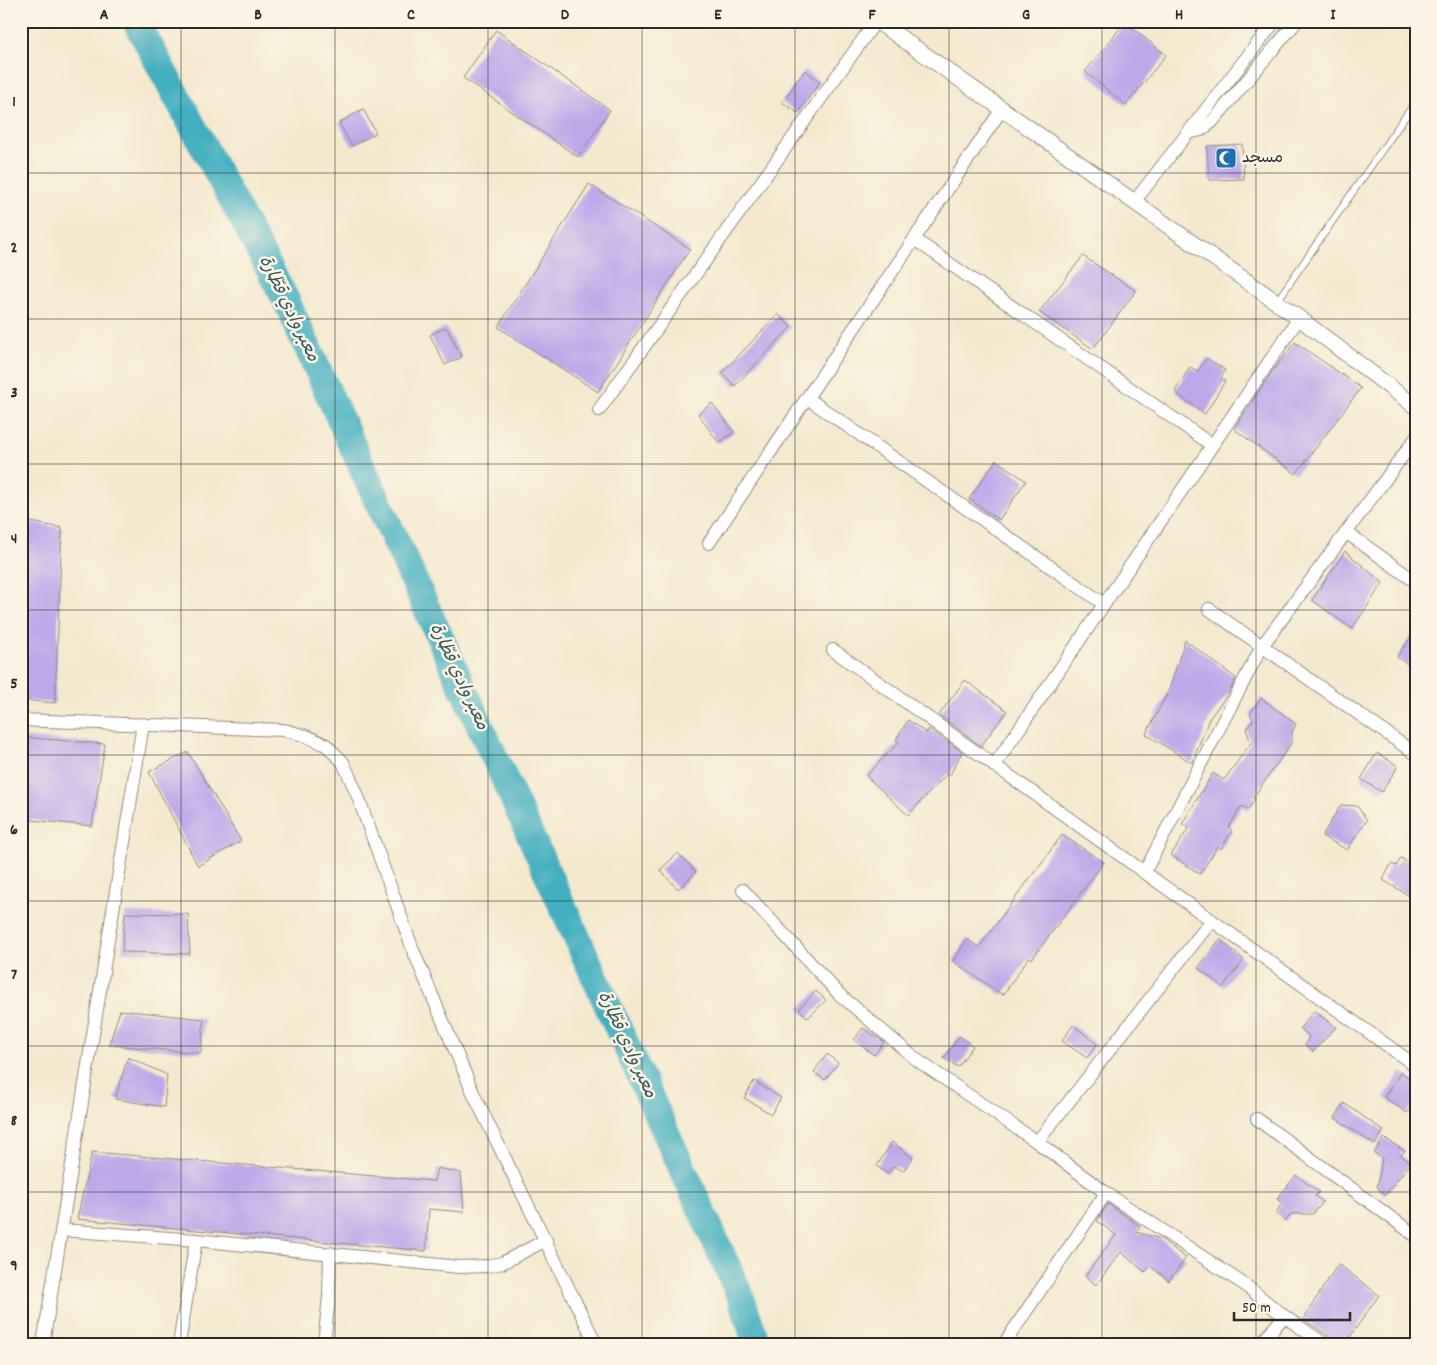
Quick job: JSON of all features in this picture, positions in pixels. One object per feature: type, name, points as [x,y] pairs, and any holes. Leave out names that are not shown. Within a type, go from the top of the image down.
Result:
[{"type":"street","points":[[599,410],[876,21],[1299,318],[1416,406]]},
{"type":"street","points":[[1134,202],[1275,21]]},
{"type":"street","points":[[1188,133],[1201,130],[1212,122],[1297,21]]},
{"type":"street","points":[[709,543],[1002,109]]},
{"type":"street","points":[[914,239],[1212,445]]},
{"type":"street","points":[[994,766],[1299,318]]},
{"type":"street","points":[[807,398],[1104,604]]},
{"type":"street","points":[[1144,872],[1262,646],[1416,438]]},
{"type":"street","points":[[1346,532],[1416,582]]},
{"type":"street","points":[[1209,609],[1416,754]]},
{"type":"street","points":[[833,650],[1416,1066]]},
{"type":"street","points":[[21,720],[284,730],[306,736],[326,745],[343,762],[357,794],[414,950],[474,1095],[596,1344]]},
{"type":"street","points":[[43,1344],[143,724]]},
{"type":"street","points":[[743,890],[840,995],[917,1060],[1037,1142],[1106,1193],[1245,1285],[1284,1316],[1324,1344]]},
{"type":"street","points":[[1037,1142],[1212,920]]},
{"type":"street","points":[[1257,1120],[1416,1236]]},
{"type":"street","points":[[1004,1344],[1106,1193]]},
{"type":"street","points":[[61,1230],[196,1240],[459,1267],[487,1266],[502,1263],[546,1240]]},
{"type":"street","points":[[178,1344],[196,1240]]},
{"type":"street","points":[[324,1344],[329,1296],[330,1253]]},
{"type":"street","points":[[1261,1344],[1284,1316]]},
{"type":"lane","points":[[1276,302],[1416,101]]},
{"type":"building","points":[[1125,22],[1166,55],[1126,105],[1085,72]]},
{"type":"building","points":[[496,30],[610,110],[578,157],[463,78]]},
{"type":"building","points":[[805,70],[820,82],[798,113],[782,102]]},
{"type":"building","points":[[363,109],[376,133],[352,146],[339,123]]},
{"type":"building","points":[[1242,144],[1244,179],[1209,180],[1207,146]]},
{"type":"building","points":[[589,184],[690,249],[598,392],[498,327]]},
{"type":"building","points":[[1083,256],[1136,291],[1093,349],[1039,312]]},
{"type":"building","points":[[778,314],[791,327],[735,386],[722,373]]},
{"type":"building","points":[[446,327],[462,357],[445,365],[430,335]]},
{"type":"building","points":[[1295,342],[1361,388],[1296,474],[1234,429],[1271,373]]},
{"type":"building","points":[[1207,358],[1225,370],[1221,378],[1225,381],[1205,414],[1175,391],[1190,367],[1198,371]]},
{"type":"building","points":[[712,403],[734,432],[719,443],[698,414]]},
{"type":"building","points":[[996,460],[1026,481],[999,520],[969,499]]},
{"type":"building","points":[[21,520],[62,528],[55,703],[21,700]]},
{"type":"building","points":[[1345,551],[1383,583],[1352,629],[1312,600]]},
{"type":"building","points":[[1416,629],[1416,670],[1397,657]]},
{"type":"building","points":[[1185,640],[1236,678],[1229,692],[1209,719],[1192,763],[1146,734],[1169,690]]},
{"type":"building","points":[[965,680],[1007,711],[981,746],[939,715]]},
{"type":"building","points":[[1261,698],[1296,724],[1292,732],[1292,742],[1253,798],[1255,799],[1248,810],[1242,806],[1229,827],[1232,831],[1221,849],[1218,846],[1200,874],[1171,855],[1189,828],[1182,824],[1213,773],[1224,780],[1251,743],[1246,729],[1253,720],[1250,714]]},
{"type":"building","points":[[908,720],[926,733],[929,729],[962,752],[950,775],[947,774],[908,815],[866,776],[899,742],[896,740]]},
{"type":"building","points":[[21,737],[105,744],[92,826],[21,819]]},
{"type":"building","points":[[188,752],[241,841],[198,866],[149,772]]},
{"type":"building","points":[[1377,753],[1398,766],[1382,792],[1361,779]]},
{"type":"building","points":[[1341,805],[1357,806],[1367,820],[1347,850],[1322,836]]},
{"type":"building","points":[[1062,835],[1104,862],[1032,959],[1029,957],[1003,995],[953,961],[967,939],[979,947]]},
{"type":"building","points":[[678,853],[696,872],[678,889],[660,870]]},
{"type":"building","points":[[1401,858],[1416,868],[1416,900],[1383,880],[1391,864],[1396,866]]},
{"type":"building","points":[[125,913],[188,914],[190,954],[122,952]]},
{"type":"building","points":[[1220,939],[1244,960],[1223,987],[1198,968]]},
{"type":"building","points":[[816,991],[826,1000],[808,1018],[799,1009]]},
{"type":"building","points":[[120,1010],[204,1019],[201,1053],[109,1045]]},
{"type":"building","points":[[1314,1011],[1336,1027],[1313,1052],[1305,1045],[1309,1036],[1300,1028]]},
{"type":"building","points":[[1073,1025],[1097,1044],[1087,1058],[1062,1041]]},
{"type":"building","points":[[863,1028],[884,1042],[874,1055],[854,1040]]},
{"type":"building","points":[[959,1036],[973,1046],[958,1067],[944,1058]]},
{"type":"building","points":[[827,1054],[838,1063],[825,1080],[814,1072]]},
{"type":"building","points":[[128,1057],[167,1075],[164,1107],[115,1099]]},
{"type":"building","points":[[1401,1072],[1416,1083],[1416,1102],[1407,1113],[1384,1097]]},
{"type":"building","points":[[754,1081],[781,1098],[771,1114],[744,1098]]},
{"type":"building","points":[[1344,1103],[1384,1131],[1375,1145],[1335,1118]]},
{"type":"building","points":[[1384,1138],[1405,1151],[1401,1155],[1411,1163],[1385,1195],[1377,1187],[1382,1158],[1374,1153]]},
{"type":"building","points":[[892,1142],[913,1158],[903,1171],[894,1166],[887,1174],[877,1166]]},
{"type":"building","points":[[92,1152],[434,1181],[437,1168],[461,1173],[464,1212],[429,1209],[426,1251],[77,1219]]},
{"type":"building","points":[[1296,1175],[1319,1192],[1315,1196],[1323,1202],[1313,1214],[1291,1214],[1285,1222],[1276,1213],[1282,1203],[1277,1199]]},
{"type":"building","points":[[1108,1204],[1140,1226],[1136,1232],[1161,1239],[1186,1258],[1169,1281],[1150,1266],[1145,1272],[1121,1252],[1096,1285],[1085,1276],[1116,1235],[1097,1221]]},
{"type":"building","points":[[1338,1264],[1379,1295],[1345,1344],[1340,1344],[1303,1319]]},
{"type":"waterway","name":"معبر وادي قطّارة","points":[[136,21],[284,296],[740,1295],[757,1344]]},
{"type":"place","name":"مسجد","points":[[1226,158]]}]
